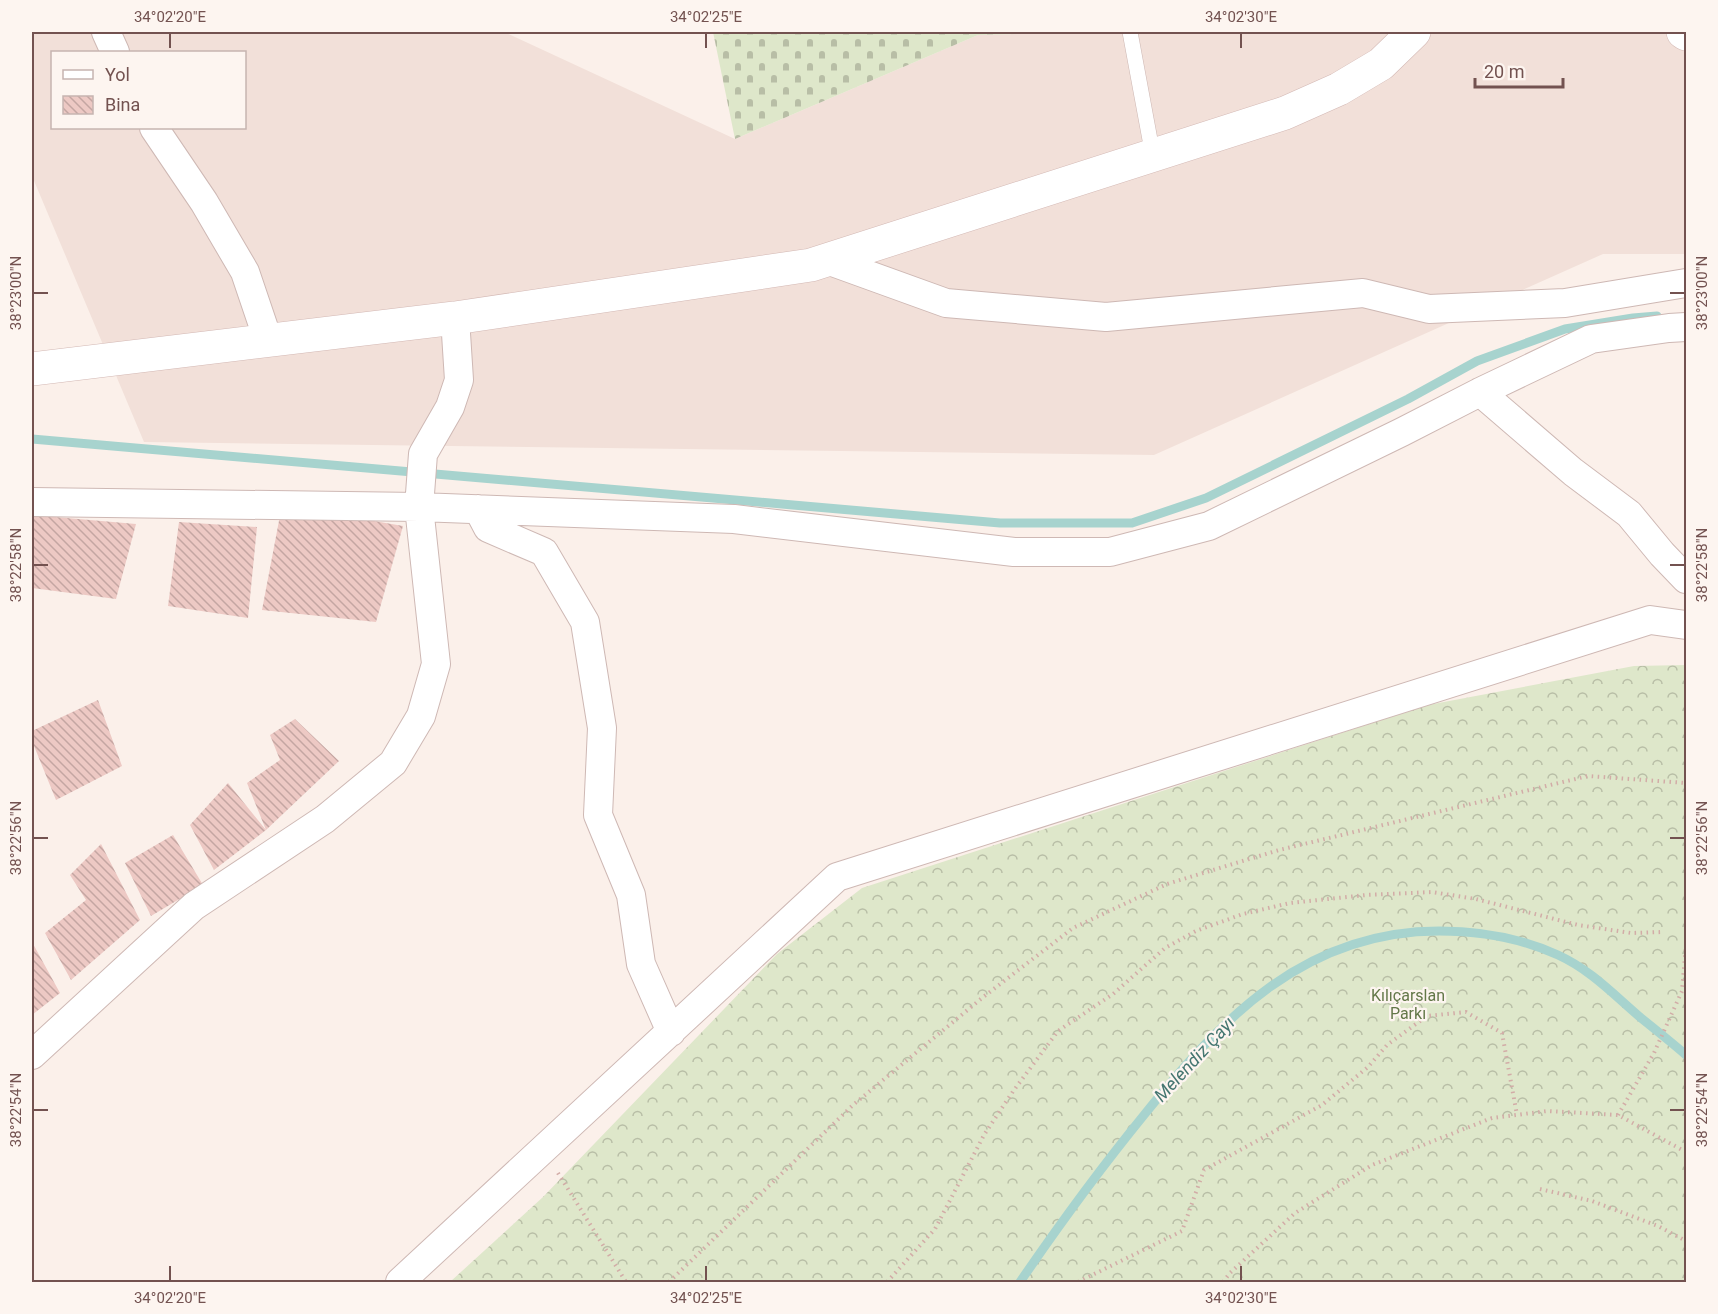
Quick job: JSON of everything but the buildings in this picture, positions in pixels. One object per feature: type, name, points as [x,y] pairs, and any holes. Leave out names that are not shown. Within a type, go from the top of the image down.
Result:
[{"type":"main road","points":[[32,369],[455,318],[811,265],[1285,114],[1339,89],[1382,64],[1414,32]]},
{"type":"street","points":[[106,32],[115,51]]},
{"type":"street","points":[[155,129],[204,202],[245,272],[268,340]]},
{"type":"street","points":[[827,260],[946,303],[1106,317],[1363,293],[1429,309],[1565,303],[1686,283]]},
{"type":"street","points":[[32,1055],[194,906],[325,819],[393,763],[421,716],[436,664],[419,507],[423,454],[450,407],[459,380],[455,318]]},
{"type":"street","points":[[32,502],[419,507],[734,519],[1014,552],[1110,552],[1209,526],[1591,339],[1686,327]]},
{"type":"street","points":[[1480,392],[1573,472],[1629,514],[1686,579]]},
{"type":"street","points":[[478,509],[488,528],[544,552],[585,622],[602,728],[598,815],[631,896],[641,964],[671,1032]]},
{"type":"street","points":[[400,1282],[837,877],[1650,620],[1686,625]]},
{"type":"lane","points":[[1130,32],[1153,156]]},
{"type":"path","points":[[669,1282],[853,1105],[982,998],[1073,928],[1167,884],[1279,850],[1588,776],[1686,783]]},
{"type":"path","points":[[888,1282],[935,1229],[984,1135],[1058,1031],[1113,994],[1166,948],[1196,931],[1243,914],[1290,903],[1366,894],[1432,892],[1476,899],[1578,925],[1631,933],[1663,932]]},
{"type":"path","points":[[1618,1114],[1654,1053],[1682,991],[1686,945]]},
{"type":"path","points":[[1078,1282],[1182,1231],[1204,1170],[1322,1105],[1368,1067],[1387,1045],[1427,1016],[1466,1012],[1502,1033],[1517,1114]]},
{"type":"path","points":[[1223,1282],[1295,1213],[1372,1165],[1492,1118],[1546,1111],[1618,1114],[1686,1152]]},
{"type":"path","points":[[543,1150],[626,1282]]},
{"type":"path","points":[[1540,1190],[1592,1201],[1658,1226],[1686,1241]]},
{"type":"shaded area","points":[[32,32],[504,32],[735,139],[978,35],[1108,32],[1686,32],[1686,254],[1603,254],[1154,455],[144,442],[32,176]]},
{"type":"green space","points":[[713,32],[1108,32],[978,35],[735,139]]},
{"type":"green space","name":"Kılıçarslan Parkı","points":[[1686,665],[1686,1282],[450,1282],[543,1197],[777,954],[862,888],[1428,705],[1634,666]]},
{"type":"waterway","points":[[32,439],[1000,523],[1132,523],[1206,498],[1408,399],[1477,361],[1565,329],[1657,316]]},
{"type":"waterway","name":"Melendiz Çayı","points":[[1020,1282],[1112,1156],[1204,1045],[1236,1014],[1270,987],[1307,964],[1347,946],[1391,935],[1439,931],[1485,934],[1530,944],[1558,955],[1581,968],[1686,1055]]}]
